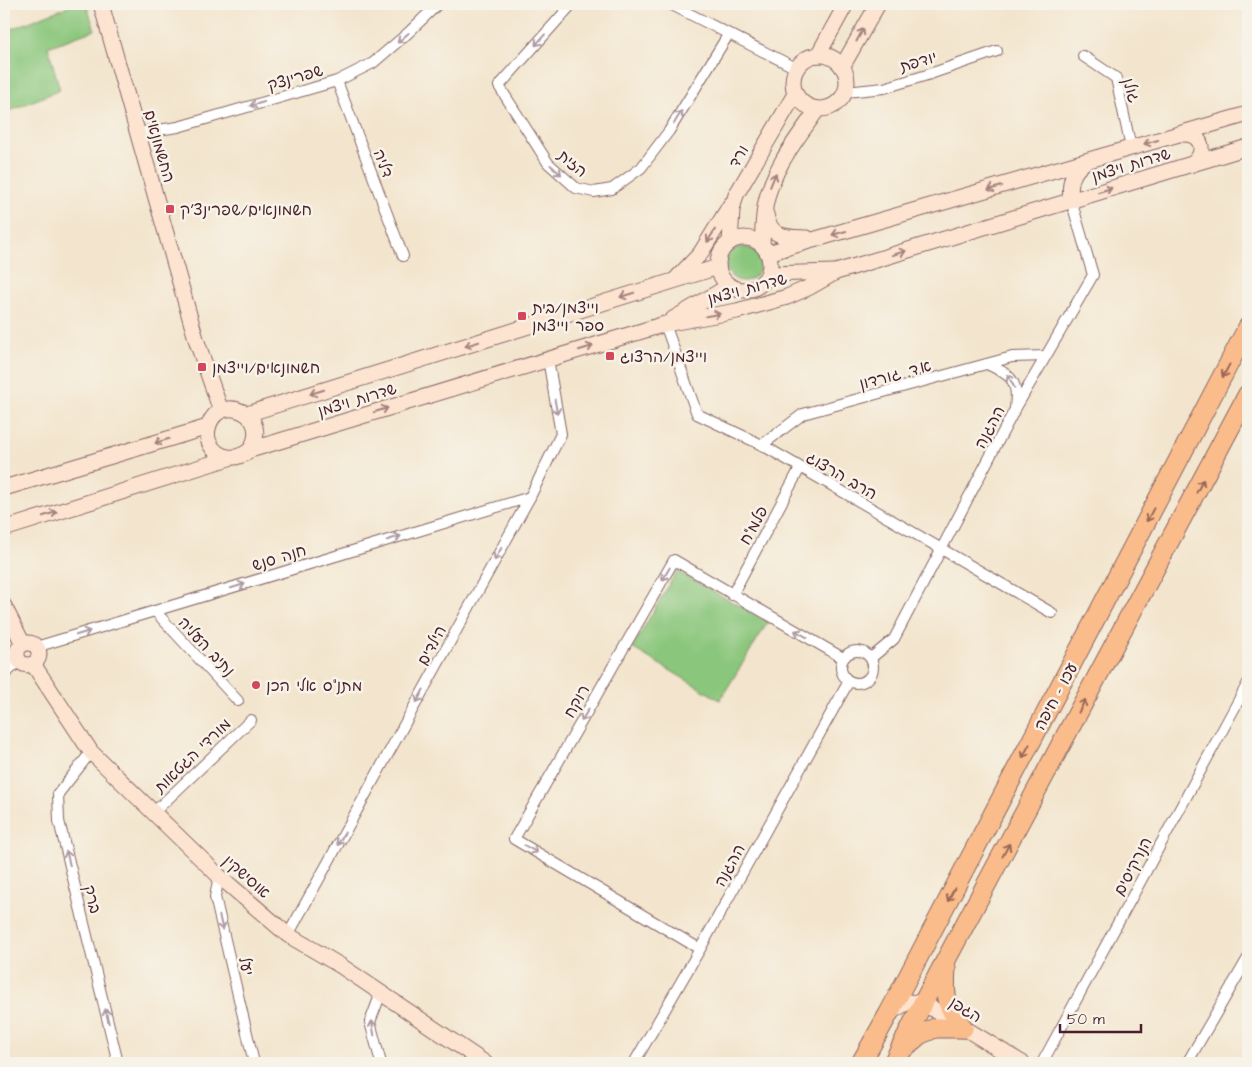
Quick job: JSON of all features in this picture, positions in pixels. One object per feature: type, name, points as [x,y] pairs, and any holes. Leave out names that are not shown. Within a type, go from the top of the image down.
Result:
[{"type":"highway","name":"עכו - חיפה","points":[[861,1063],[889,1013],[1248,327]]},
{"type":"highway","name":"עכו - חיפה","points":[[897,1057],[923,1003],[1248,394]]},
{"type":"highway","points":[[946,961],[945,996],[951,1010],[964,1028]]},
{"type":"highway","points":[[897,1057],[919,1035],[935,1028],[964,1028]]},
{"type":"street","name":"החשמונאים","points":[[102,4],[196,339],[221,411]]},
{"type":"street","name":"שפרינצק","points":[[138,133],[178,127],[337,81],[373,63],[438,4]]},
{"type":"street","name":"הזית","points":[[572,4],[499,86],[548,163],[576,188],[594,192],[612,189],[641,168],[669,131],[728,35]]},
{"type":"street","points":[[670,4],[796,68]]},
{"type":"street","points":[[818,55],[846,4]]},
{"type":"street","points":[[842,67],[878,4]]},
{"type":"street","name":"יודפת","points":[[846,92],[884,88],[997,51]]},
{"type":"street","points":[[827,56],[836,60],[842,67],[846,75],[846,92],[834,106],[817,110],[800,102],[792,86],[796,68],[802,62],[809,57],[827,56]]},
{"type":"street","name":"גולן","points":[[1083,56],[1116,78],[1131,148]]},
{"type":"street","name":"דליה","points":[[337,81],[403,256]]},
{"type":"street","name":"ורד","points":[[730,242],[732,210],[736,195],[795,94]]},
{"type":"street","points":[[1241,116],[1248,107]]},
{"type":"street","points":[[765,249],[754,240],[746,238],[738,238],[730,242],[720,253],[718,267],[720,274],[729,286],[744,290],[752,289],[759,286],[768,274],[770,267],[765,249],[765,209],[774,176],[786,153],[817,110]]},
{"type":"street","name":"שדרות ויצמן","points":[[765,249],[819,238],[1241,116]]},
{"type":"street","points":[[1182,134],[1192,134],[1201,145],[1202,150],[1199,158],[1192,164]]},
{"type":"street","name":"שדרות ויצמן","points":[[250,450],[665,324],[737,311],[771,302],[810,287],[836,272],[1248,147]]},
{"type":"street","points":[[1071,200],[1072,178],[1086,161]]},
{"type":"street","points":[[674,281],[700,254],[736,195]]},
{"type":"street","name":"ההגנה","points":[[871,658],[894,639],[1014,411],[1093,275],[1071,200]]},
{"type":"street","points":[[765,209],[768,225],[773,232],[788,237],[819,238]]},
{"type":"street","name":"שדרות ויצמן","points":[[247,414],[718,267]]},
{"type":"street","points":[[768,274],[836,272]]},
{"type":"street","points":[[665,324],[729,286]]},
{"type":"street","name":"הרב הרצוג","points":[[665,324],[697,414],[762,445],[1052,613]]},
{"type":"street","name":"א.ד. גורדון","points":[[762,445],[803,414],[1012,357],[1045,356]]},
{"type":"street","name":"הילדים","points":[[288,935],[530,496],[561,434],[548,359]]},
{"type":"street","points":[[987,364],[1008,374],[1015,386],[1014,411]]},
{"type":"street","points":[[4,529],[244,454],[255,443],[256,427],[247,414],[234,409],[221,411],[215,415],[208,427],[210,444],[214,450],[229,458]]},
{"type":"street","points":[[4,488],[208,427]]},
{"type":"street","name":"פלמ\"ח","points":[[732,595],[800,468]]},
{"type":"street","name":"חנה סנש","points":[[30,646],[155,611],[530,496]]},
{"type":"street","name":"רוקח","points":[[700,949],[514,839],[674,560],[843,658]]},
{"type":"street","points":[[4,606],[30,646],[39,656],[4,675]]},
{"type":"street","name":"נתיב העליה","points":[[155,611],[238,701]]},
{"type":"street","points":[[857,650],[868,654],[871,658],[874,668],[869,678],[859,683],[848,681],[842,673],[841,662],[852,651],[857,650]]},
{"type":"street","name":"אוסישקין","points":[[26,662],[91,752],[219,876],[288,935],[341,966],[486,1063]]},
{"type":"street","name":"ההגנה","points":[[634,1063],[700,949],[848,681]]},
{"type":"street","name":"הנרקיסים","points":[[1042,1063],[1248,683]]},
{"type":"street","points":[[1239,699],[1248,705]]},
{"type":"street","name":"מורדי הגטאות","points":[[154,812],[251,720]]},
{"type":"street","name":"ברק","points":[[91,752],[58,794],[59,821],[118,1063]]},
{"type":"street","name":"יעל","points":[[219,876],[215,898],[254,1063]]},
{"type":"street","points":[[1187,1063],[1248,958]]},
{"type":"street","points":[[381,993],[370,1022],[381,1063]]},
{"type":"street","name":"הגפן","points":[[889,1013],[908,1002],[923,1003],[1022,1063]]},
{"type":"green space","points":[[74,4],[86,4],[95,30],[48,47],[60,90],[4,113],[4,32]]},
{"type":"green space","points":[[743,247],[750,248],[755,252],[759,257],[759,271],[755,276],[750,280],[743,281],[736,280],[731,276],[727,271],[726,264],[727,257],[731,252],[736,248]]},
{"type":"green space","points":[[677,571],[768,622],[720,700],[632,648]]},
{"type":"place","name":"חשמונאים/שפרינצ׳ק","points":[[170,209]]},
{"type":"place","name":"וייצמן/בית ספר וייצמן","points":[[522,316]]},
{"type":"place","name":"וייצמן/הרצוג","points":[[610,356]]},
{"type":"place","name":"חשמונאים/וייצמן","points":[[202,367]]},
{"type":"place","name":"מתנ\"ס אלי הכן","points":[[256,685]]}]
